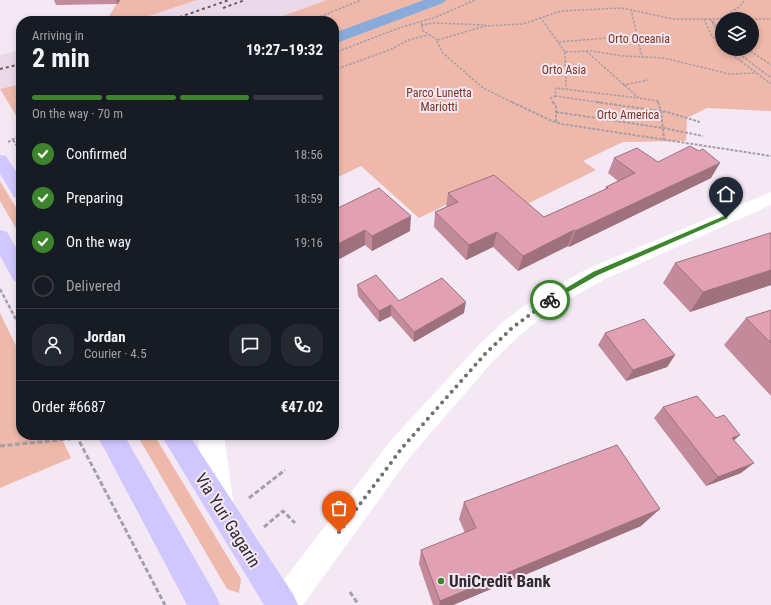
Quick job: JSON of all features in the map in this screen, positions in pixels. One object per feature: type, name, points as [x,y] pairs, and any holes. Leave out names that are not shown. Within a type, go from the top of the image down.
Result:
[{"type":"main road","points":[[0,160],[16,185]]},
{"type":"main road","points":[[0,237],[16,266]]},
{"type":"main road","points":[[113,440],[204,605]]},
{"type":"main road","name":"Via Yuri Gagarin","points":[[177,440],[283,605]]},
{"type":"street","points":[[283,605],[402,448],[485,354],[512,328],[544,303],[596,274],[769,202]]},
{"type":"street","points":[[212,440],[220,508]]},
{"type":"path","points":[[321,16],[361,0]]},
{"type":"path","points":[[421,24],[475,0]]},
{"type":"path","points":[[732,12],[740,7],[745,0]]},
{"type":"path","points":[[339,51],[399,28],[421,24],[435,23],[516,26],[561,11],[605,8],[631,9],[673,19],[715,19]]},
{"type":"path","points":[[631,9],[643,58]]},
{"type":"path","points":[[540,17],[565,52],[566,89]]},
{"type":"path","points":[[704,19],[711,35],[715,39]]},
{"type":"path","points":[[710,19],[715,24]]},
{"type":"path","points":[[710,19],[715,27]]},
{"type":"path","points":[[759,19],[771,19]]},
{"type":"path","points":[[421,24],[423,31],[438,40],[482,26],[492,25]]},
{"type":"path","points":[[339,68],[392,49],[408,40],[429,35]]},
{"type":"path","points":[[559,42],[606,38]]},
{"type":"path","points":[[438,40],[437,42],[443,53],[482,88],[556,122],[771,156]]},
{"type":"path","points":[[586,51],[639,98]]},
{"type":"path","points":[[565,52],[586,51],[671,60],[734,74],[756,73]]},
{"type":"path","points":[[734,56],[771,84]]},
{"type":"path","points":[[742,56],[771,78]]},
{"type":"path","points":[[758,56],[771,65]]},
{"type":"path","points":[[623,85],[648,80]]},
{"type":"path","points":[[556,122],[556,106],[551,100],[551,98],[555,96],[556,88],[658,101],[661,111],[664,140]]},
{"type":"path","points":[[555,96],[661,111],[700,122]]},
{"type":"path","points":[[556,112],[663,128],[703,136]]},
{"type":"path","points":[[0,289],[16,319]]},
{"type":"path","points":[[0,446],[46,440]]},
{"type":"path","points":[[79,440],[165,605]]},
{"type":"path","points":[[249,498],[285,470]]},
{"type":"path","points":[[282,510],[295,523]]},
{"type":"path","points":[[350,592],[358,604]]},
{"type":"shaded area","points":[[197,0],[327,0],[282,16],[149,16]]},
{"type":"shaded area","points":[[16,51],[16,85],[0,89],[0,55]]},
{"type":"green space","points":[[119,0],[197,0],[149,16],[109,16]]},
{"type":"green space","name":"Parco Lunetta Mariotti","points":[[327,0],[771,0],[771,111],[707,108],[687,118],[686,141],[623,142],[583,161],[596,170],[525,205],[495,181],[419,218],[361,166],[339,177],[339,16],[282,16]]},
{"type":"green space","points":[[16,85],[16,115],[0,89]]},
{"type":"green space","points":[[0,181],[16,208],[16,228],[0,201]]},
{"type":"green space","points":[[0,313],[16,346],[16,440],[62,440],[71,458],[0,488]]},
{"type":"green space","points":[[140,440],[157,440],[241,579],[239,593],[227,589]]},
{"type":"building","points":[[690,146],[699,151],[703,149],[720,163],[575,231],[574,230],[523,256],[497,232],[469,245],[435,212],[458,202],[448,193],[494,175],[544,217],[608,188],[606,187],[635,173],[614,158],[637,148],[658,162]]},
{"type":"building","points":[[379,188],[411,216],[372,236],[365,230],[339,243],[339,208]]},
{"type":"building","points":[[771,233],[771,270],[703,292],[675,263]]},
{"type":"building","points":[[376,275],[399,301],[442,278],[466,302],[414,332],[391,305],[379,311],[357,285]]},
{"type":"building","points":[[771,310],[771,343],[746,318]]},
{"type":"building","points":[[644,319],[675,355],[633,370],[605,333]]},
{"type":"building","points":[[697,396],[716,418],[724,415],[740,435],[732,438],[754,463],[718,477],[663,407]]},
{"type":"building","points":[[617,445],[660,509],[440,601],[421,550],[476,528],[464,502]]},
{"type":"waterway","points":[[339,37],[438,0]]},
{"type":"railway","points":[[183,16],[229,0]]},
{"type":"railway","points":[[223,8],[245,0]]},
{"type":"railway","points":[[0,69],[16,65]]},
{"type":"way so far","points":[[339,532],[402,448],[485,354],[524,318],[550,300]]},
{"type":"place","name":"UniCredit Bank","points":[[441,581]]},
{"type":"route","points":[[550,300],[596,274],[726,218]]},
{"type":"park label","name":"Orto Oceania","points":[[639,39]]},
{"type":"park label","name":"Orto Asia","points":[[564,70]]},
{"type":"park label","name":"Orto America","points":[[628,115]]}]
